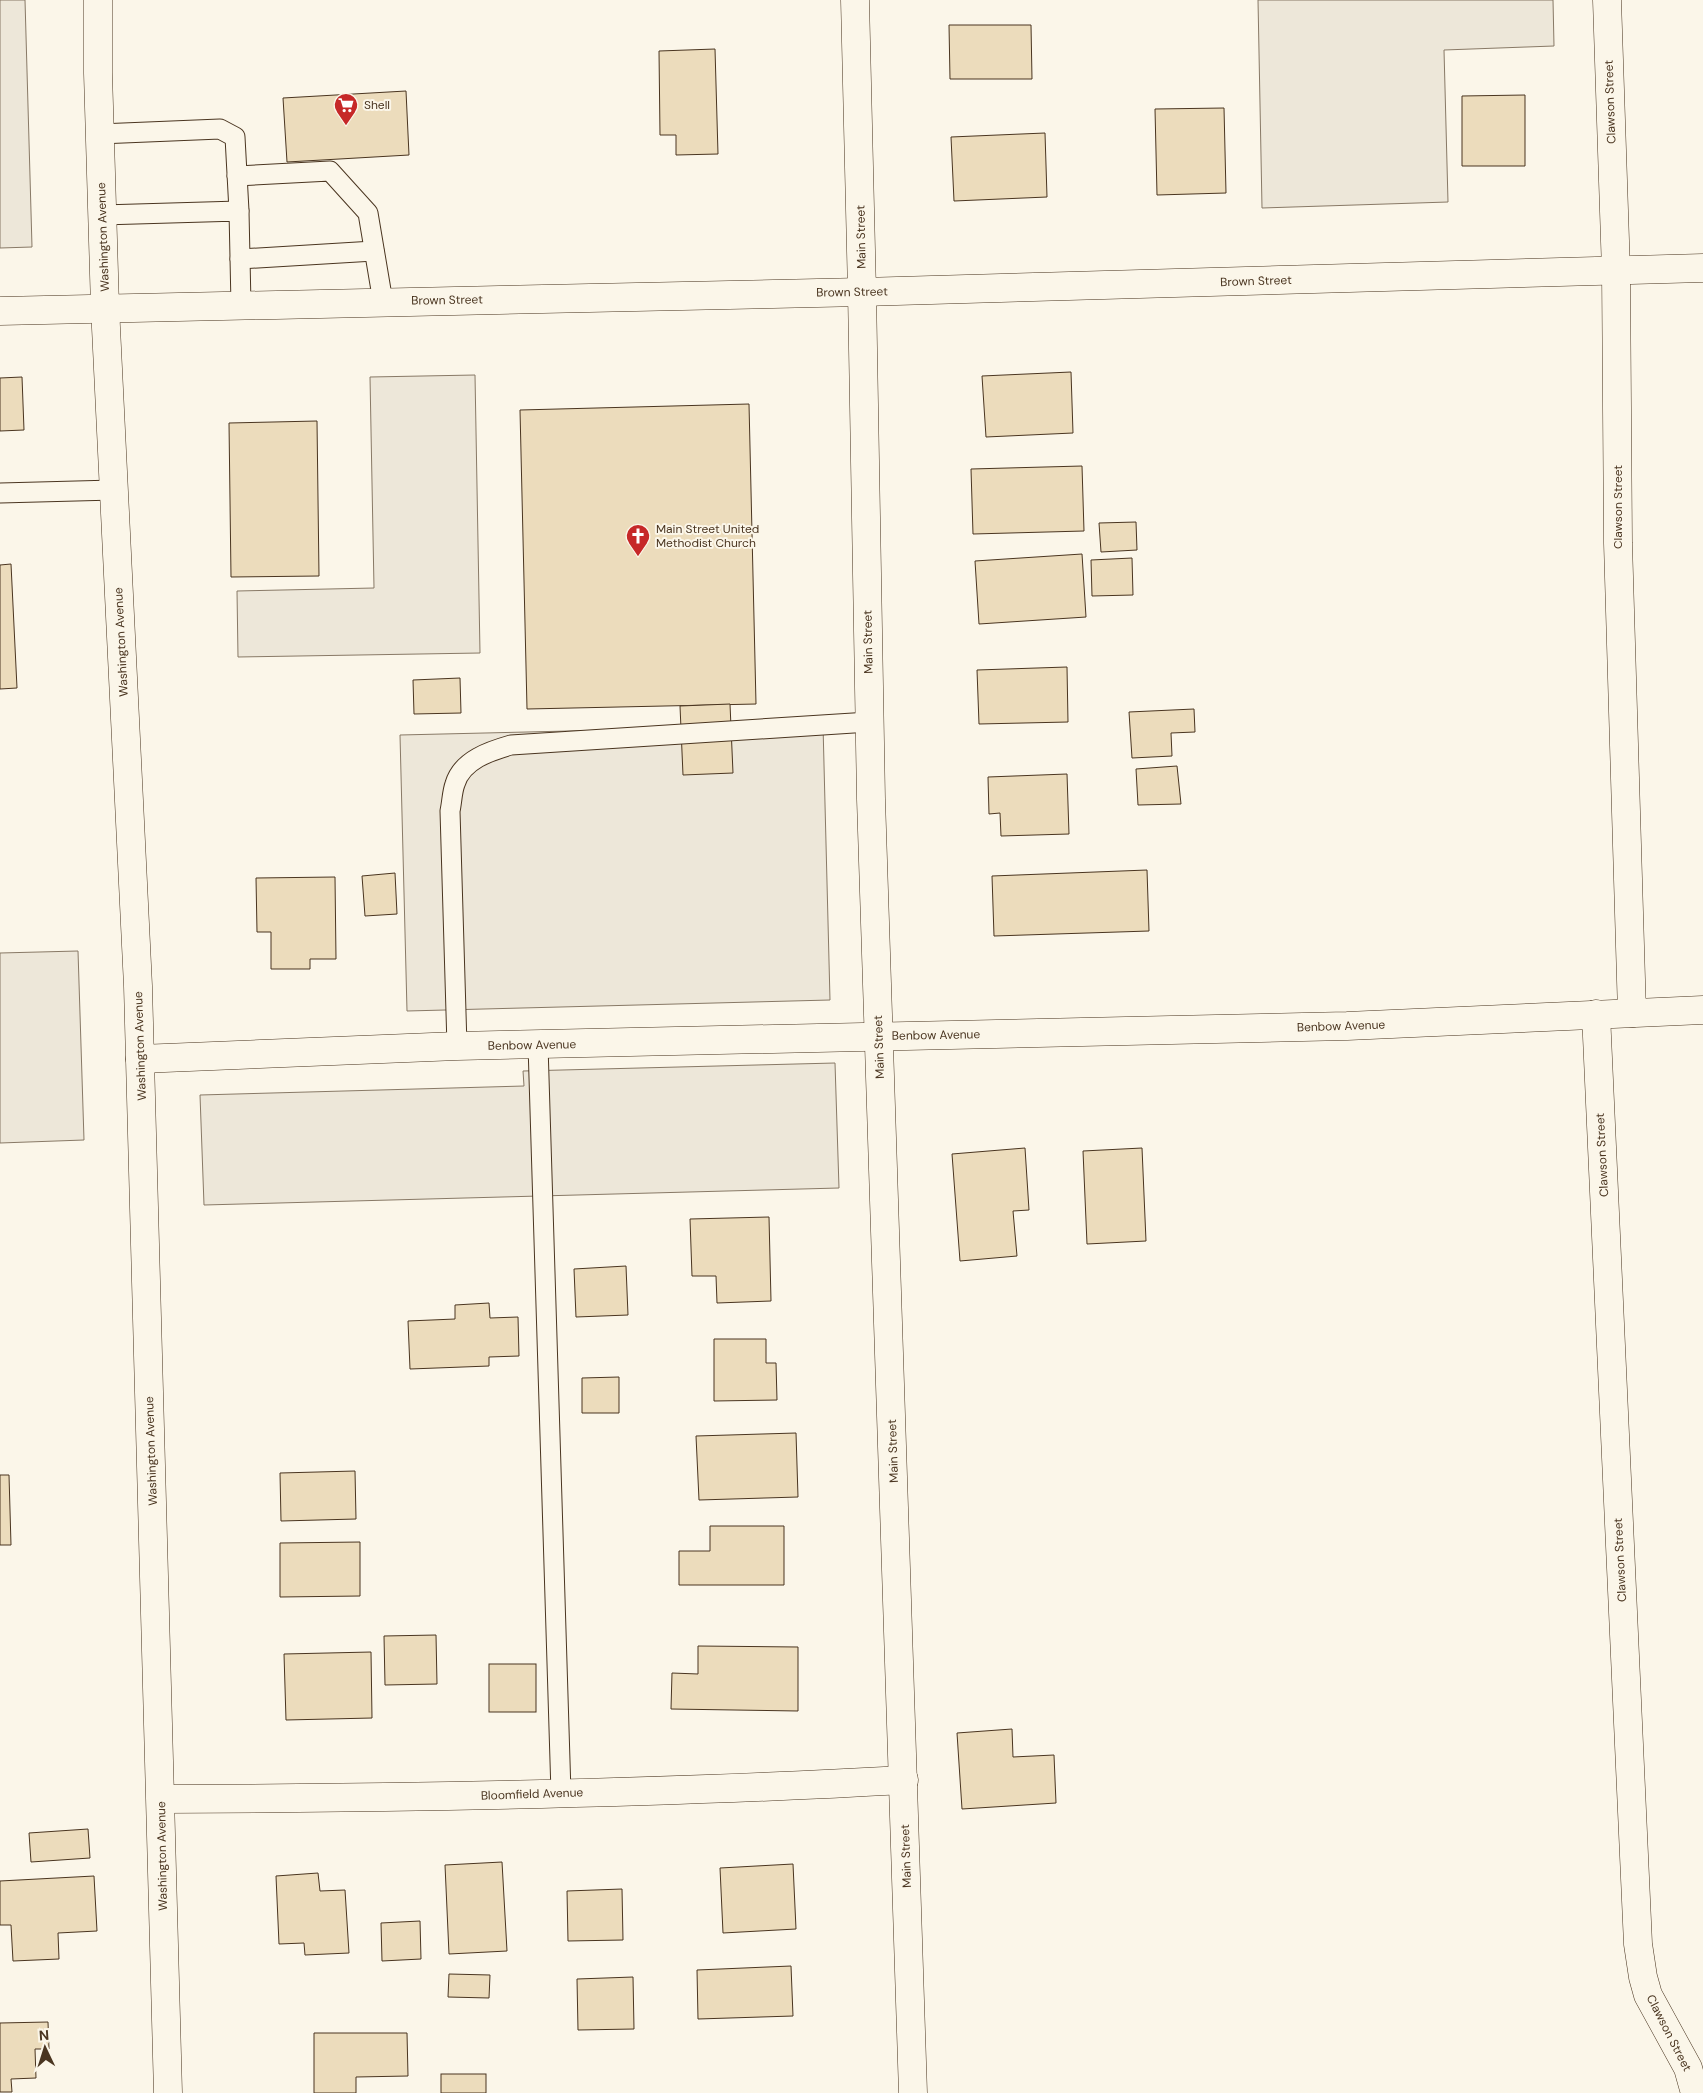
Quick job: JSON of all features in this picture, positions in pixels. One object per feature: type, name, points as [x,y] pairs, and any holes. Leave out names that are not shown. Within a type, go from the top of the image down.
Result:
[{"type":"street","name":"Washington Avenue","points":[[98,0],[99,134],[105,307],[140,1059],[168,2093]]},
{"type":"street","name":"Main Street","points":[[855,0],[869,722],[913,2093]]},
{"type":"street","name":"Clawson Street","points":[[1607,0],[1616,271],[1618,543],[1632,1013]]},
{"type":"street","name":"Brown Street","points":[[0,311],[105,307],[862,292],[1703,268]]},
{"type":"street","name":"Benbow Avenue","points":[[140,1059],[457,1046],[1347,1026],[1703,1010]]},
{"type":"street","name":"Clawson Street","points":[[1596,1014],[1638,1944],[1648,1995],[1688,2068],[1695,2093]]},
{"type":"street","name":"Bloomfield Avenue","points":[[161,1798],[392,1798],[784,1787],[904,1780]]},
{"type":"lane","points":[[99,134],[220,129],[234,137],[239,211],[241,305]]},
{"type":"lane","points":[[237,176],[330,171],[368,213],[383,302]]},
{"type":"lane","points":[[102,215],[239,211]]},
{"type":"lane","points":[[240,259],[374,251]]},
{"type":"lane","points":[[0,493],[114,490]]},
{"type":"lane","points":[[457,1046],[450,811],[455,782],[463,769],[477,758],[494,749],[511,746],[869,722]]},
{"type":"lane","points":[[538,1045],[560,1793]]},
{"type":"shaded area","points":[[0,0],[25,0],[32,247],[0,248]]},
{"type":"shaded area","points":[[1258,0],[1553,0],[1554,46],[1444,50],[1448,202],[1262,208]]},
{"type":"shaded area","points":[[475,375],[480,653],[238,657],[237,591],[374,588],[370,377]]},
{"type":"shaded area","points":[[823,725],[830,1000],[407,1011],[400,735]]},
{"type":"shaded area","points":[[78,951],[84,1140],[0,1143],[0,953]]},
{"type":"shaded area","points":[[835,1063],[839,1188],[204,1205],[200,1095],[524,1086],[523,1071]]},
{"type":"building","points":[[949,25],[1031,25],[1032,79],[950,79]]},
{"type":"building","points":[[715,49],[718,154],[676,155],[676,135],[660,135],[659,51]]},
{"type":"building","name":"Shell","points":[[406,91],[409,155],[287,162],[283,98]]},
{"type":"building","points":[[1525,95],[1525,166],[1462,166],[1462,96]]},
{"type":"building","points":[[1224,108],[1226,193],[1157,195],[1155,109]]},
{"type":"building","points":[[1045,133],[1047,197],[954,201],[951,137]]},
{"type":"building","points":[[1071,372],[1073,433],[986,437],[982,376]]},
{"type":"building","points":[[22,377],[24,430],[0,431],[0,378]]},
{"type":"building","name":"Main Street United Methodist Church","points":[[749,404],[756,704],[527,709],[520,410]]},
{"type":"building","points":[[317,421],[319,576],[231,577],[229,423]]},
{"type":"building","points":[[1082,466],[1084,531],[973,534],[971,469]]},
{"type":"building","points":[[1136,522],[1137,550],[1101,552],[1099,523]]},
{"type":"building","points":[[1082,554],[1086,617],[979,624],[975,561]]},
{"type":"building","points":[[1132,558],[1133,595],[1092,596],[1091,560]]},
{"type":"building","points":[[11,564],[17,688],[0,689],[0,565]]},
{"type":"building","points":[[1067,667],[1068,722],[979,724],[977,670]]},
{"type":"building","points":[[460,678],[461,713],[414,714],[413,680]]},
{"type":"building","points":[[730,704],[733,773],[683,775],[680,706]]},
{"type":"building","points":[[1194,709],[1195,732],[1171,733],[1172,756],[1132,758],[1129,712]]},
{"type":"building","points":[[1177,766],[1181,804],[1138,805],[1136,769]]},
{"type":"building","points":[[1067,774],[1069,834],[1001,836],[1000,813],[989,814],[988,777]]},
{"type":"building","points":[[1147,870],[1149,931],[994,936],[992,876]]},
{"type":"building","points":[[395,873],[397,914],[365,916],[362,876]]},
{"type":"building","points":[[335,877],[336,959],[310,959],[310,969],[271,969],[271,932],[257,932],[256,878]]},
{"type":"building","points":[[1025,1148],[1029,1210],[1013,1211],[1017,1256],[960,1261],[952,1154]]},
{"type":"building","points":[[1142,1148],[1146,1241],[1087,1244],[1083,1151]]},
{"type":"building","points":[[769,1217],[771,1301],[717,1303],[716,1276],[692,1276],[690,1219]]},
{"type":"building","points":[[626,1266],[628,1315],[576,1317],[574,1269]]},
{"type":"building","points":[[489,1303],[490,1318],[518,1317],[519,1356],[489,1357],[489,1366],[410,1369],[408,1321],[455,1319],[455,1305]]},
{"type":"building","points":[[714,1339],[766,1339],[766,1363],[776,1363],[777,1400],[714,1401]]},
{"type":"building","points":[[619,1377],[619,1413],[582,1413],[582,1378]]},
{"type":"building","points":[[796,1433],[798,1497],[699,1500],[696,1436]]},
{"type":"building","points":[[355,1471],[356,1519],[281,1521],[280,1473]]},
{"type":"building","points":[[0,1475],[9,1475],[11,1545],[0,1545]]},
{"type":"building","points":[[710,1526],[784,1526],[784,1585],[679,1585],[679,1551],[710,1551]]},
{"type":"building","points":[[360,1542],[360,1596],[280,1597],[280,1543]]},
{"type":"building","points":[[436,1635],[437,1684],[385,1685],[384,1636]]},
{"type":"building","points":[[698,1646],[798,1647],[798,1711],[671,1709],[672,1673],[698,1674]]},
{"type":"building","points":[[371,1652],[372,1718],[286,1720],[284,1654]]},
{"type":"building","points":[[489,1664],[536,1664],[536,1712],[489,1712]]},
{"type":"building","points":[[1012,1729],[1013,1757],[1054,1755],[1056,1803],[962,1809],[957,1733]]},
{"type":"building","points":[[88,1829],[90,1858],[31,1862],[29,1833]]},
{"type":"building","points":[[502,1862],[507,1951],[449,1954],[445,1865]]},
{"type":"building","points":[[793,1864],[796,1929],[723,1933],[720,1868]]},
{"type":"building","points":[[318,1873],[320,1891],[345,1890],[349,1953],[305,1955],[304,1943],[279,1944],[276,1876]]},
{"type":"building","points":[[94,1876],[97,1931],[58,1933],[59,1959],[13,1961],[11,1925],[0,1925],[0,1881]]},
{"type":"building","points":[[622,1889],[623,1940],[568,1941],[567,1891]]},
{"type":"building","points":[[420,1921],[421,1959],[382,1961],[381,1923]]},
{"type":"building","points":[[791,1966],[793,2016],[698,2019],[697,1970]]},
{"type":"building","points":[[449,1974],[490,1975],[489,1998],[448,1997]]},
{"type":"building","points":[[633,1977],[634,2029],[578,2030],[577,1979]]},
{"type":"building","points":[[48,2022],[49,2049],[35,2049],[36,2078],[11,2079],[12,2092],[0,2092],[0,2023]]},
{"type":"building","points":[[314,2033],[407,2033],[408,2076],[356,2077],[356,2093],[314,2093]]},
{"type":"building","points":[[441,2074],[486,2074],[486,2093],[441,2093]]},
{"type":"place","name":"Shell","points":[[346,126]]},
{"type":"place","name":"Main Street United Methodist Church","points":[[638,557]]}]
